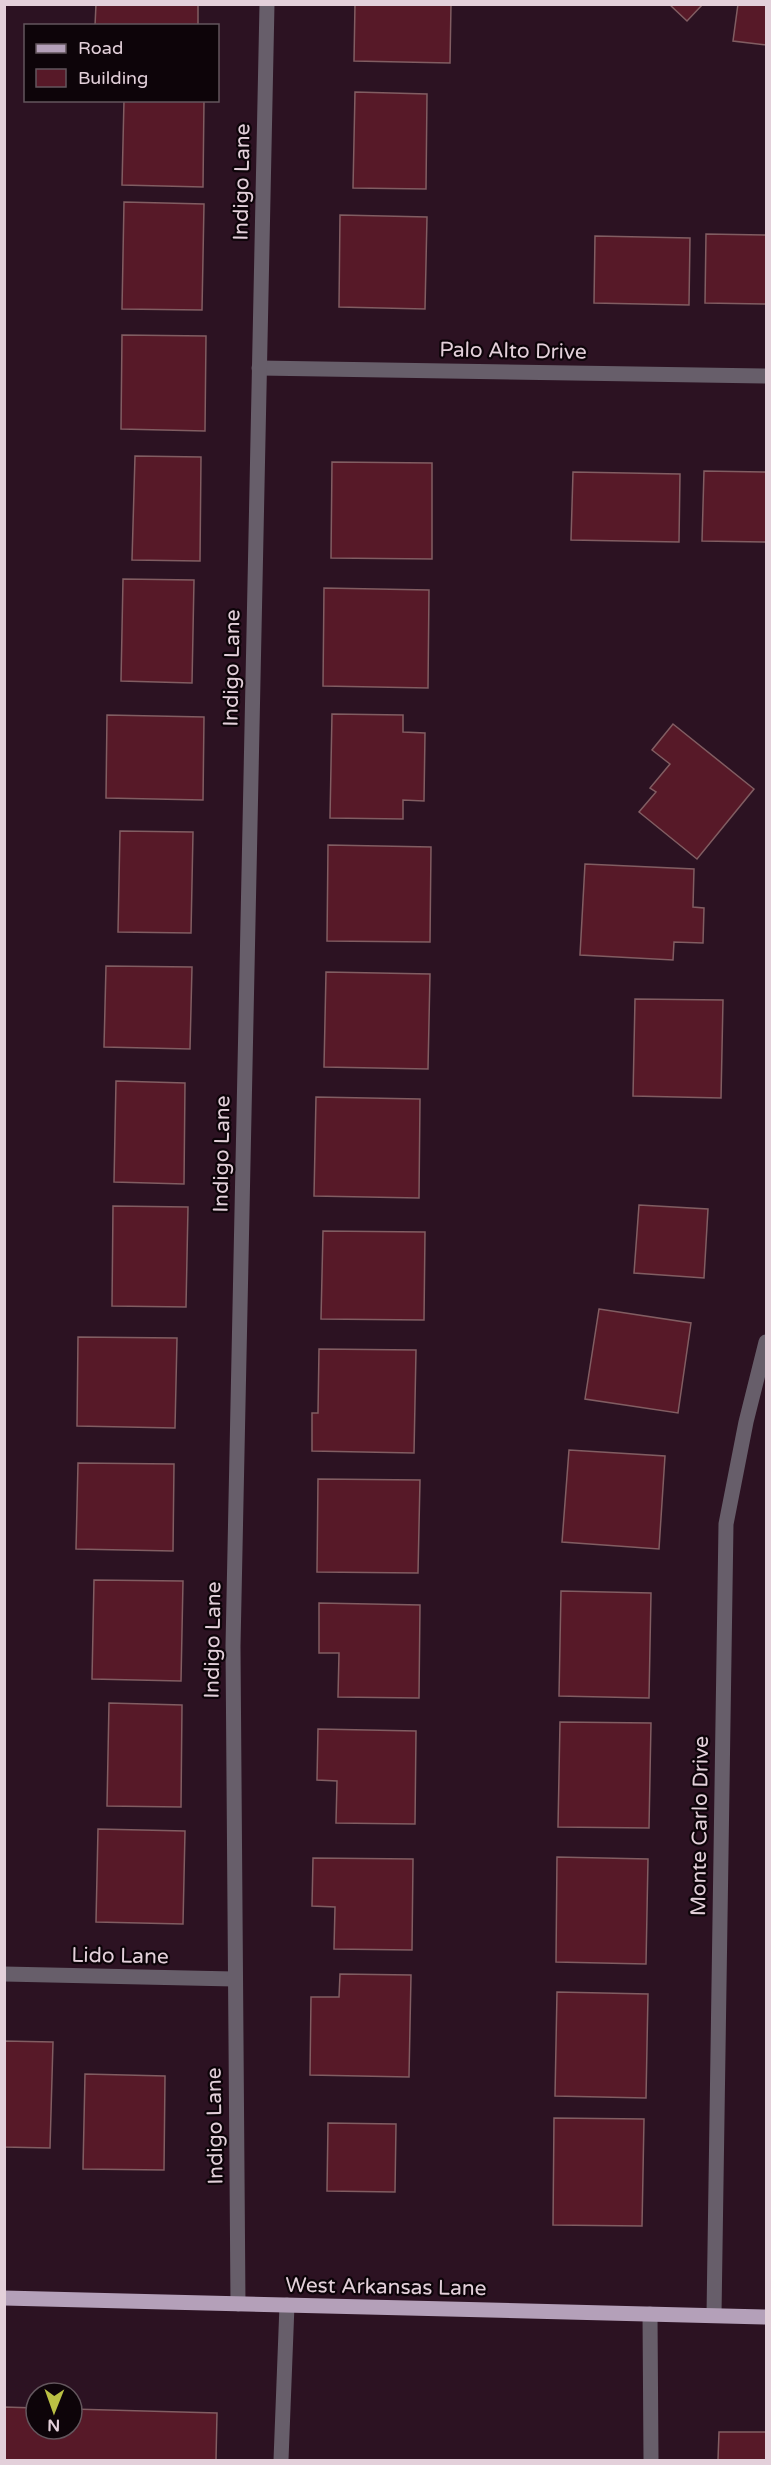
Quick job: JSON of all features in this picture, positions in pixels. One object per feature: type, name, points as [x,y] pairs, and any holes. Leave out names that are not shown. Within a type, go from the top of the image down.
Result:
[{"type":"main road","name":"West Arkansas Lane","points":[[4,2298],[766,2317]]},
{"type":"street","name":"Indigo Lane","points":[[238,2304],[233,1646],[267,4]]},
{"type":"street","name":"Palo Alto Drive","points":[[259,368],[766,376]]},
{"type":"street","name":"Monte Carlo Drive","points":[[714,2315],[726,1524],[746,1422],[766,1342]]},
{"type":"street","name":"Lido Lane","points":[[4,1974],[234,1979]]},
{"type":"street","points":[[281,2460],[287,2305]]},
{"type":"street","points":[[650,2314],[651,2460]]},
{"type":"building","points":[[96,4],[198,4],[198,24],[95,24]]},
{"type":"building","points":[[355,4],[451,4],[450,63],[354,61]]},
{"type":"building","points":[[669,4],[703,4],[687,21]]},
{"type":"building","points":[[738,4],[766,4],[766,45],[733,41]]},
{"type":"building","points":[[355,92],[427,94],[426,189],[353,188]]},
{"type":"building","points":[[124,102],[204,102],[203,187],[122,185]]},
{"type":"building","points":[[124,202],[204,204],[202,310],[122,309]]},
{"type":"building","points":[[340,215],[427,217],[425,309],[339,307]]},
{"type":"building","points":[[706,234],[766,235],[766,304],[705,303]]},
{"type":"building","points":[[595,236],[690,238],[689,305],[594,303]]},
{"type":"building","points":[[122,335],[206,336],[205,431],[121,429]]},
{"type":"building","points":[[135,456],[201,457],[200,561],[132,560]]},
{"type":"building","points":[[332,462],[432,463],[432,559],[331,558]]},
{"type":"building","points":[[704,471],[766,472],[766,542],[702,541]]},
{"type":"building","points":[[573,472],[680,474],[679,542],[571,540]]},
{"type":"building","points":[[123,579],[194,580],[192,683],[121,681]]},
{"type":"building","points":[[324,588],[429,590],[428,688],[323,686]]},
{"type":"building","points":[[332,714],[403,715],[403,732],[425,733],[424,801],[403,800],[403,819],[330,818]]},
{"type":"building","points":[[107,715],[204,717],[203,800],[106,798]]},
{"type":"building","points":[[673,724],[754,789],[697,859],[639,812],[656,792],[650,788],[670,764],[652,750]]},
{"type":"building","points":[[120,831],[193,832],[191,933],[118,932]]},
{"type":"building","points":[[328,845],[431,847],[430,942],[327,941]]},
{"type":"building","points":[[585,864],[694,869],[693,907],[704,908],[703,943],[674,942],[673,960],[580,955]]},
{"type":"building","points":[[106,966],[192,967],[190,1049],[104,1047]]},
{"type":"building","points":[[326,972],[430,974],[428,1069],[324,1067]]},
{"type":"building","points":[[635,999],[723,1000],[721,1098],[633,1096]]},
{"type":"building","points":[[116,1081],[185,1083],[184,1184],[114,1182]]},
{"type":"building","points":[[316,1097],[420,1099],[419,1198],[314,1196]]},
{"type":"building","points":[[639,1205],[708,1209],[704,1278],[634,1273]]},
{"type":"building","points":[[113,1206],[188,1207],[186,1307],[112,1306]]},
{"type":"building","points":[[323,1231],[425,1232],[424,1320],[321,1319]]},
{"type":"building","points":[[599,1309],[691,1323],[678,1413],[585,1399]]},
{"type":"building","points":[[78,1337],[177,1338],[175,1428],[77,1426]]},
{"type":"building","points":[[319,1349],[416,1350],[414,1453],[312,1451],[312,1413],[318,1413]]},
{"type":"building","points":[[569,1450],[665,1456],[659,1549],[562,1542]]},
{"type":"building","points":[[78,1463],[174,1464],[173,1551],[76,1549]]},
{"type":"building","points":[[318,1479],[420,1480],[418,1573],[317,1572]]},
{"type":"building","points":[[94,1580],[183,1581],[181,1681],[92,1679]]},
{"type":"building","points":[[561,1591],[651,1593],[649,1698],[559,1696]]},
{"type":"building","points":[[319,1603],[420,1605],[419,1698],[338,1697],[339,1653],[319,1653]]},
{"type":"building","points":[[109,1703],[182,1705],[181,1807],[107,1806]]},
{"type":"building","points":[[560,1722],[651,1723],[649,1828],[558,1827]]},
{"type":"building","points":[[318,1729],[416,1731],[415,1824],[336,1823],[337,1781],[317,1780]]},
{"type":"building","points":[[98,1829],[185,1831],[183,1924],[96,1922]]},
{"type":"building","points":[[557,1857],[648,1859],[646,1964],[556,1962]]},
{"type":"building","points":[[313,1858],[413,1859],[412,1950],[334,1949],[335,1907],[312,1906]]},
{"type":"building","points":[[340,1974],[411,1975],[409,2077],[310,2075],[311,1997],[339,1997]]},
{"type":"building","points":[[557,1992],[648,1994],[646,2098],[555,2096]]},
{"type":"building","points":[[4,2041],[53,2042],[50,2148],[4,2147]]},
{"type":"building","points":[[85,2074],[165,2076],[164,2170],[83,2169]]},
{"type":"building","points":[[554,2118],[644,2119],[642,2226],[553,2225]]},
{"type":"building","points":[[328,2123],[396,2124],[395,2192],[327,2191]]},
{"type":"building","points":[[4,2407],[24,2408],[24,2441],[84,2441],[84,2409],[217,2413],[216,2460],[4,2460]]},
{"type":"building","points":[[719,2432],[766,2432],[766,2460],[718,2460]]}]
